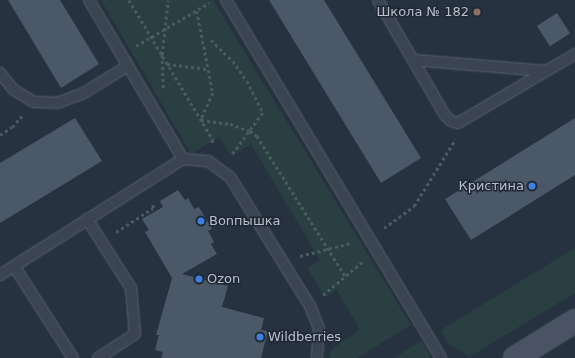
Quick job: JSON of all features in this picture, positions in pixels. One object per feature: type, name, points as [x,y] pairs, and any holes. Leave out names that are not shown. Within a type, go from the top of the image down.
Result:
[{"type":"main road","points":[[515,358],[575,321]]},
{"type":"lane","points":[[89,0],[121,54],[126,67],[183,159]]},
{"type":"lane","points":[[226,0],[441,358]]},
{"type":"lane","points":[[378,0],[446,115],[458,123],[575,54]]},
{"type":"lane","points":[[414,60],[546,71]]},
{"type":"lane","points":[[0,73],[14,90],[34,102],[58,104],[82,94],[126,67]]},
{"type":"lane","points":[[0,275],[183,159],[208,161],[230,177],[310,306],[319,328],[317,358]]},
{"type":"lane","points":[[87,219],[131,288],[135,334],[98,358]]},
{"type":"lane","points":[[14,266],[73,358]]},
{"type":"path","points":[[129,0],[213,140],[208,161]]},
{"type":"path","points":[[163,92],[162,55],[168,0]]},
{"type":"path","points":[[151,37],[214,0]]},
{"type":"path","points":[[197,11],[213,93],[201,120]]},
{"type":"path","points":[[211,40],[233,62],[258,102],[263,113],[221,170]]},
{"type":"path","points":[[168,64],[208,69]]},
{"type":"path","points":[[0,135],[12,127],[34,102]]},
{"type":"path","points":[[201,120],[230,124],[250,131],[263,143],[345,276]]},
{"type":"path","points":[[282,260],[369,238],[414,206],[454,142],[458,123]]},
{"type":"path","points":[[102,242],[153,208],[150,203],[157,198]]},
{"type":"path","points":[[310,306],[376,250]]},
{"type":"green space","points":[[101,0],[213,0],[411,325],[357,358],[330,358],[331,351],[340,343],[360,330],[337,290],[325,297],[307,268],[320,260],[251,144],[231,156],[219,137],[191,154]]},
{"type":"green space","points":[[575,248],[575,293],[469,357],[448,343],[441,330]]},
{"type":"green space","points":[[422,340],[431,358],[394,358]]},
{"type":"building","points":[[8,0],[60,0],[99,64],[61,88]]},
{"type":"building","points":[[269,0],[324,0],[421,158],[381,183]]},
{"type":"building","points":[[557,13],[570,33],[550,46],[537,26]]},
{"type":"building","points":[[75,118],[102,161],[0,223],[0,163]]},
{"type":"building","points":[[575,118],[575,175],[471,240],[445,199]]},
{"type":"building","points":[[178,190],[185,200],[188,198],[194,209],[199,207],[212,229],[208,231],[214,242],[211,244],[217,254],[182,274],[228,286],[222,307],[264,318],[261,330],[268,331],[261,358],[161,358],[163,352],[155,350],[159,335],[156,335],[172,278],[145,232],[149,230],[142,219],[163,207],[160,201]]},
{"type":"place","name":"Школа № 182","points":[[477,12]]},
{"type":"place","name":"Кристина","points":[[532,186]]},
{"type":"place","name":"Bonпышка","points":[[201,221]]},
{"type":"place","name":"Ozon","points":[[199,279]]},
{"type":"place","name":"Wildberries","points":[[260,337]]}]
